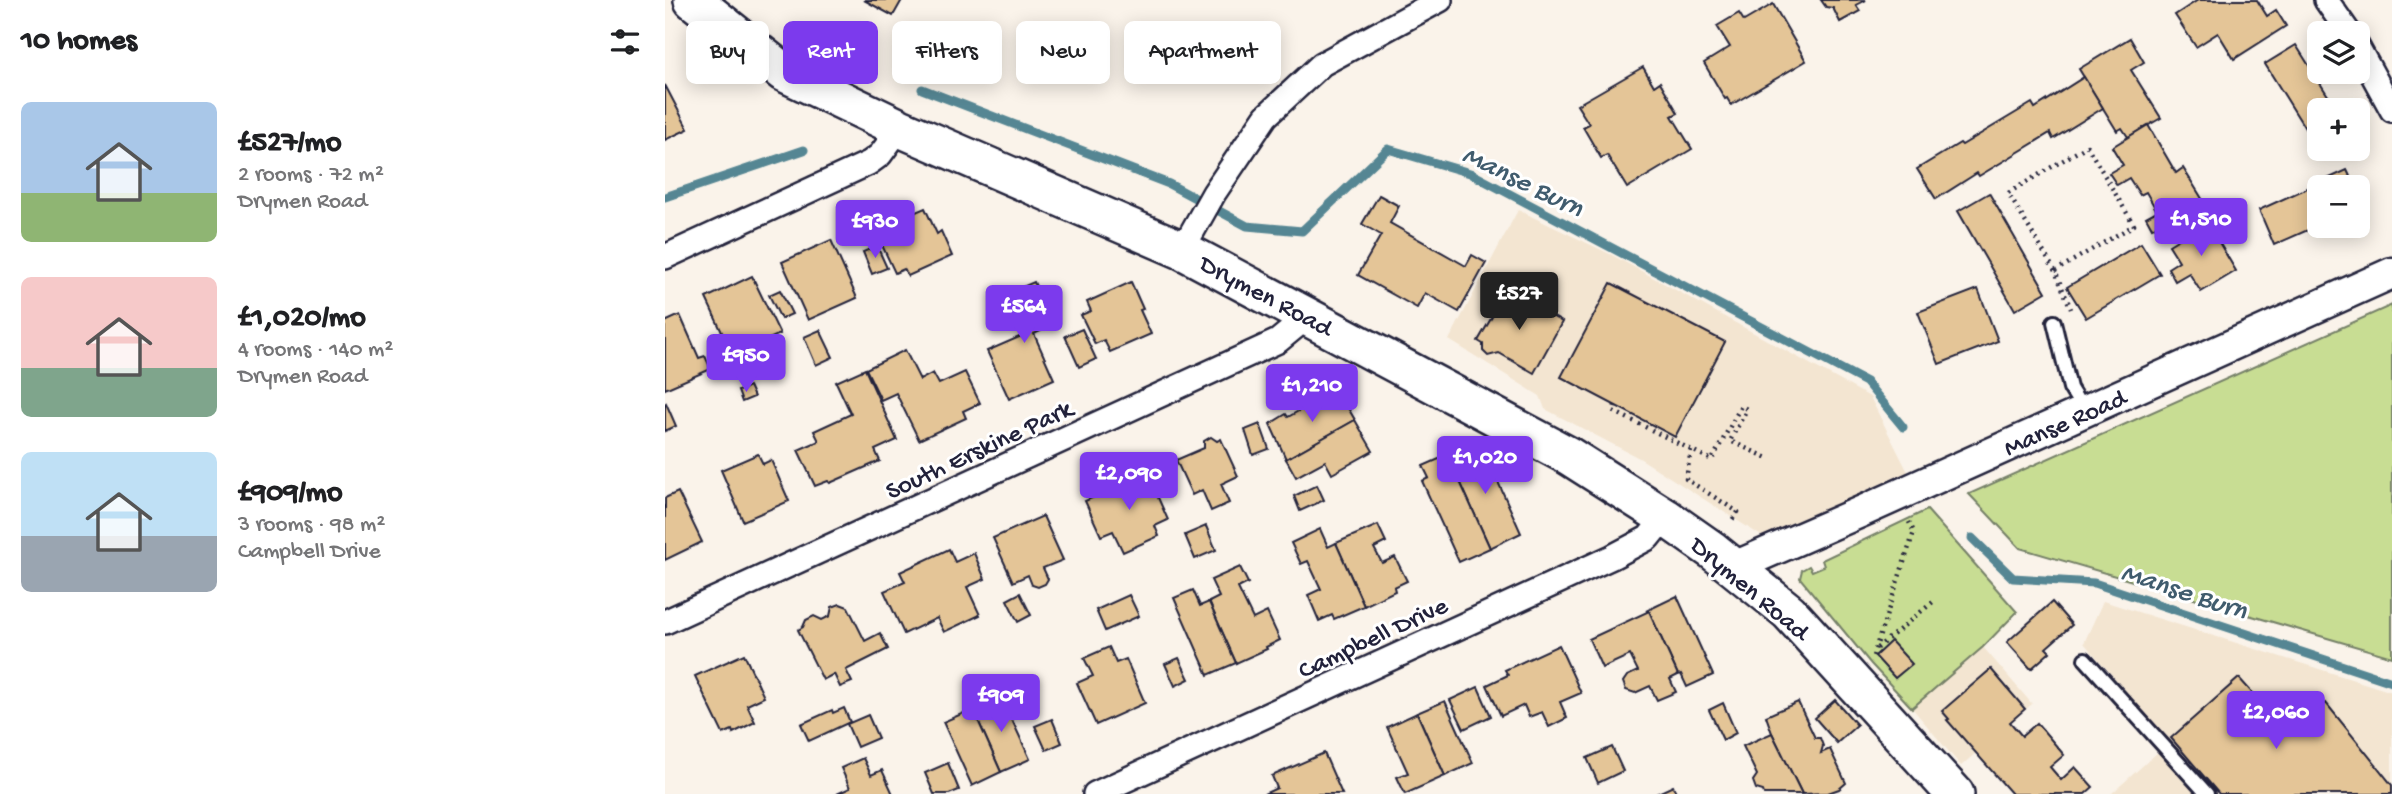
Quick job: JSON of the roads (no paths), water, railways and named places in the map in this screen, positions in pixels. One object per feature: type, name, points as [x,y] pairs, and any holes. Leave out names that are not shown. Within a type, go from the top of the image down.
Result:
[{"type":"main road","name":"Drymen Road","points":[[693,0],[783,72],[900,128],[1189,237],[1304,313],[1569,456],[1665,517],[1723,558],[1789,612],[1952,793]]},
{"type":"street","points":[[1189,237],[1214,193],[1266,116],[1322,64],[1440,0]]},
{"type":"street","points":[[2326,0],[2341,21]]},
{"type":"street","points":[[2370,70],[2392,110]]},
{"type":"street","points":[[665,257],[869,163],[880,155],[900,128]]},
{"type":"street","name":"Manse Road","points":[[1723,558],[1896,496],[2392,272]]},
{"type":"street","name":"South Erskine Park","points":[[665,622],[1278,341],[1295,327],[1304,313]]},
{"type":"street","name":"Campbell Drive","points":[[1094,794],[1612,557],[1648,538],[1665,517]]},
{"type":"lane","points":[[2053,323],[2070,388],[2084,412]]},
{"type":"lane","points":[[2085,659],[2207,794]]},
{"type":"waterway","name":"Manse Burn","points":[[922,89],[1169,184],[1247,226],[1302,231],[1388,149],[1470,173],[1866,382],[1903,427]]},
{"type":"waterway","name":"Manse Burn","points":[[665,197],[804,150]]},
{"type":"waterway","name":"Manse Burn","points":[[1972,538],[2013,578],[2094,583],[2392,682]]}]
